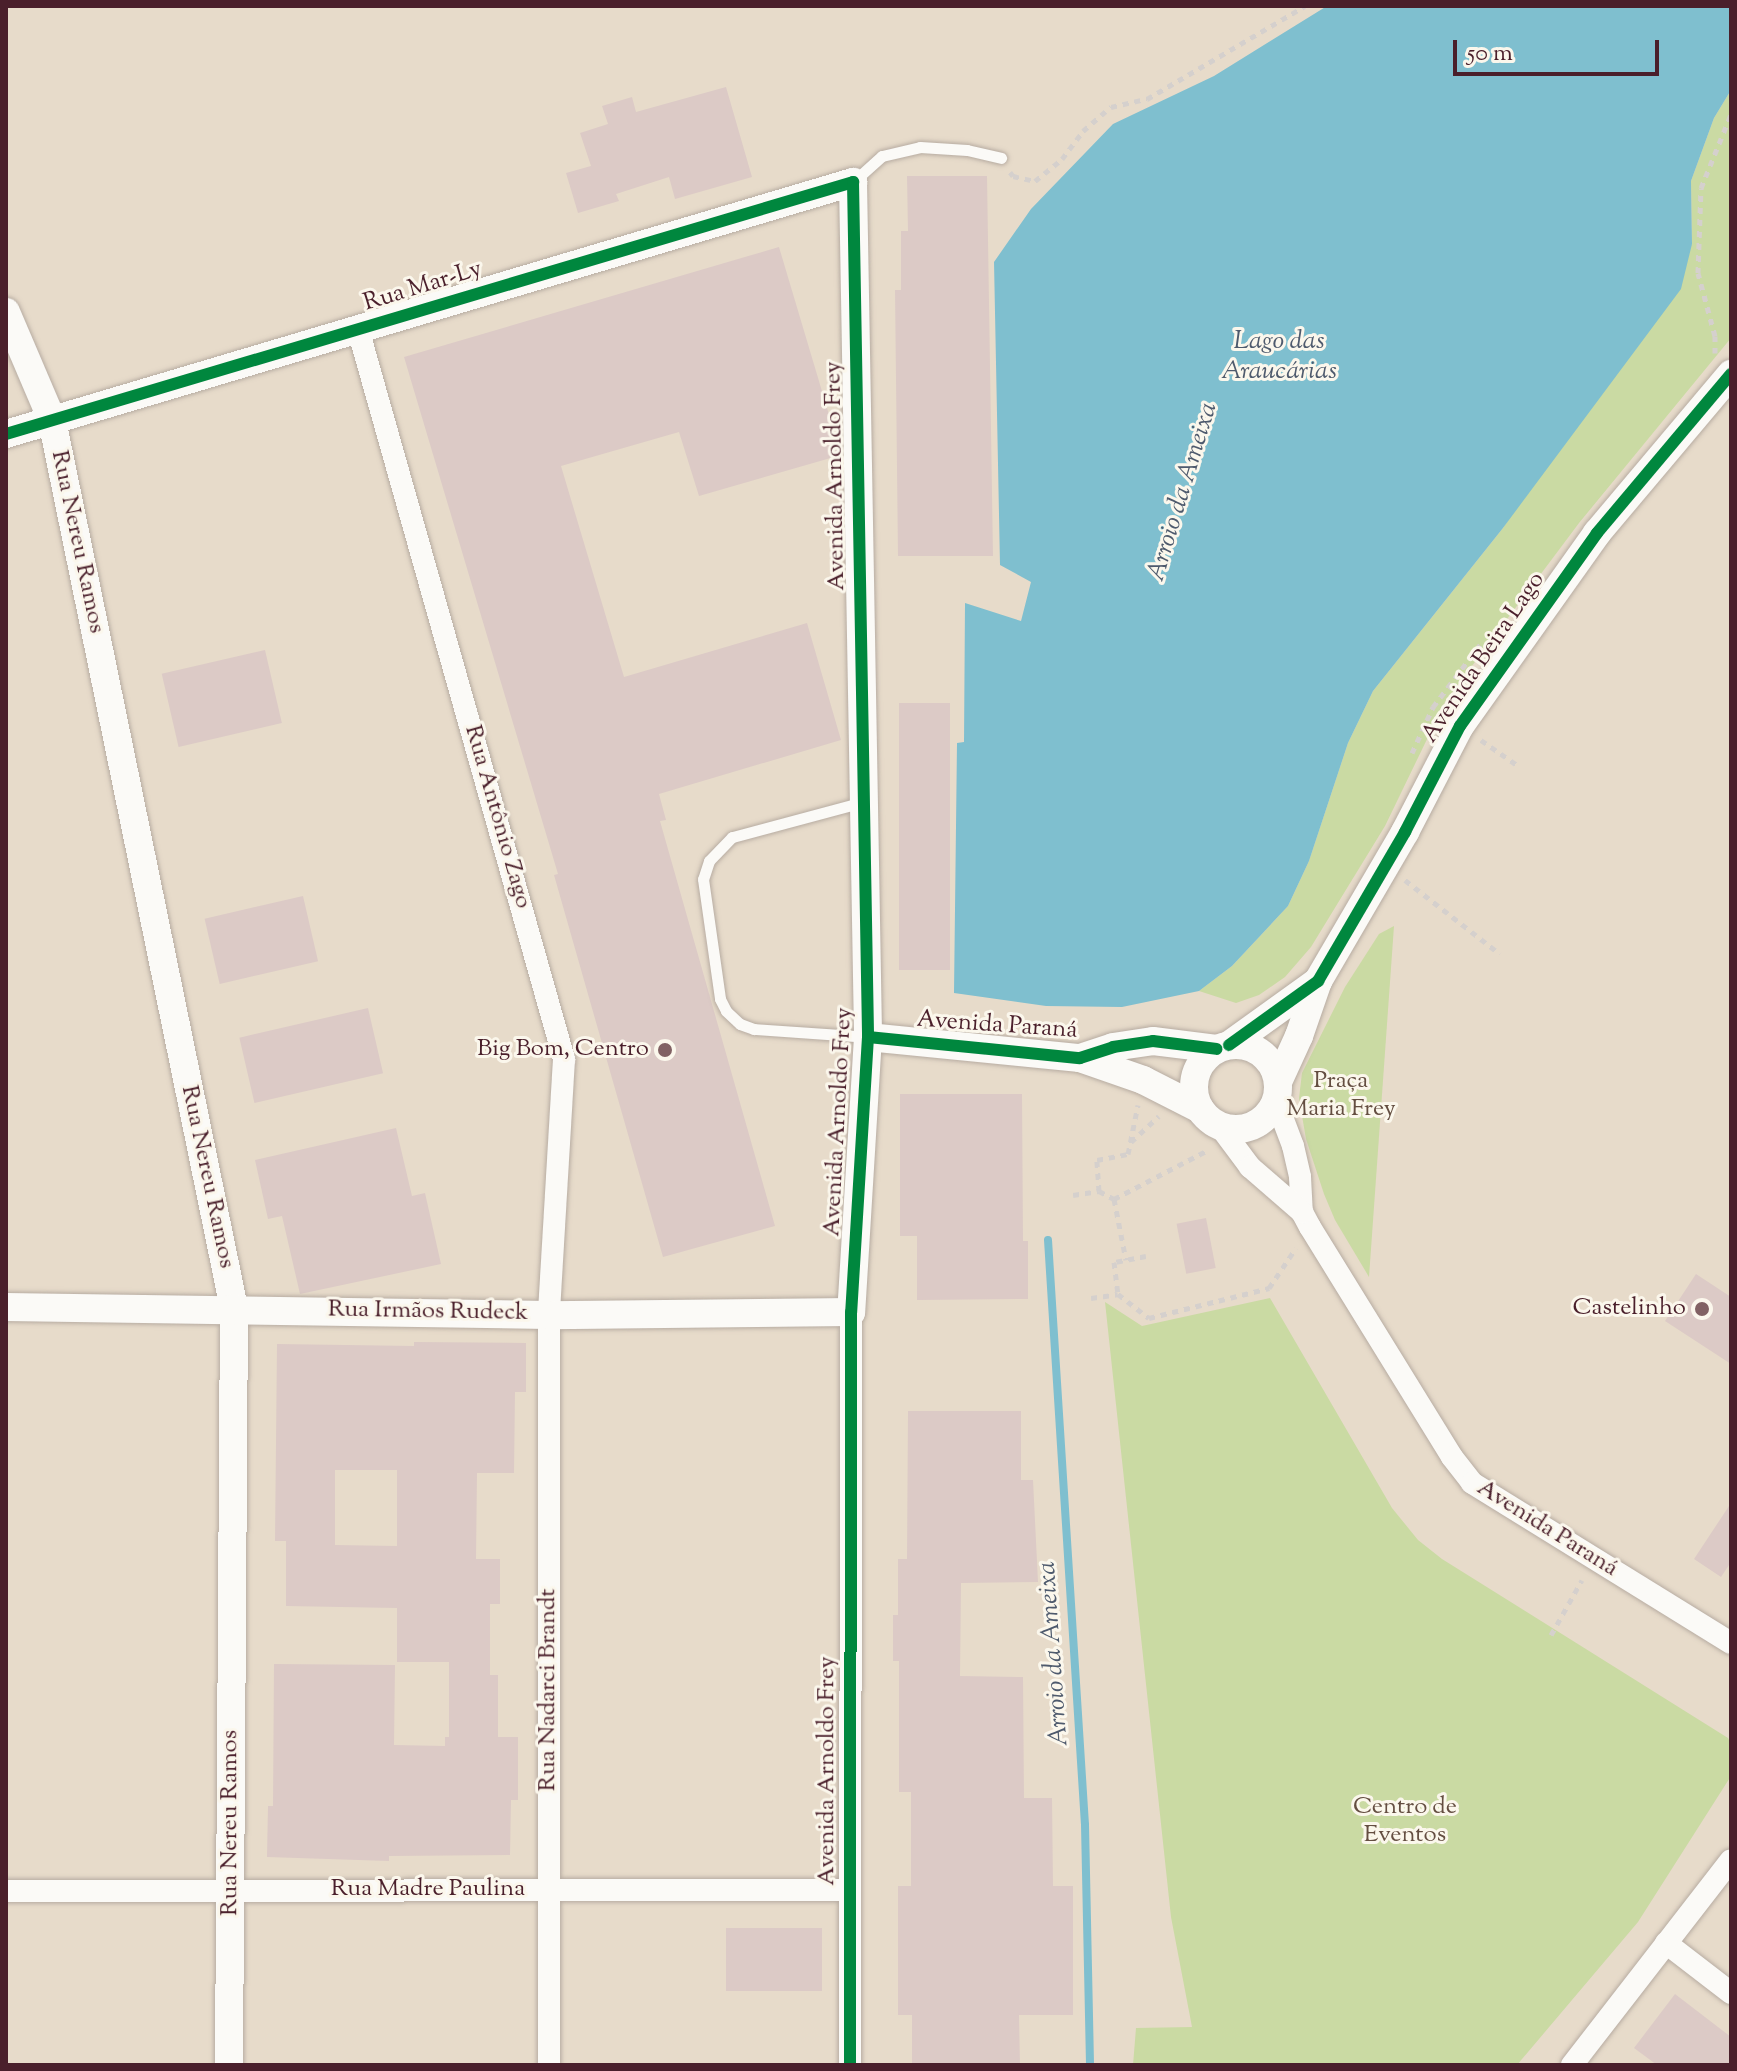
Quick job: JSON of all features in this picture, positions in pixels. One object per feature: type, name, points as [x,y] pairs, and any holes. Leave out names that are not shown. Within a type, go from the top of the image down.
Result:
[{"type":"street","name":"Rua Mar-Ly","points":[[6,434],[853,182]]},
{"type":"street","name":"Avenida Arnoldo Frey","points":[[850,2065],[851,1312],[868,1037],[853,182]]},
{"type":"street","name":"Rua Nereu Ramos","points":[[6,312],[52,420],[234,1308],[229,2065]]},
{"type":"street","name":"Rua Antônio Zago","points":[[358,329],[564,1059],[549,1315]]},
{"type":"street","name":"Avenida Beira Lago","points":[[1277,1092],[1318,981],[1460,726],[1597,533],[1723,364]]},
{"type":"street","name":"Avenida Beira Lago","points":[[1223,1047],[1318,981]]},
{"type":"street","name":"Avenida Paraná","points":[[868,1037],[1080,1058],[1143,1080],[1206,1118],[1306,1219],[1452,1457],[1472,1483],[1731,1643]]},
{"type":"street","name":"Avenida Paraná","points":[[1080,1058],[1113,1047],[1153,1041],[1252,1048],[1262,1054],[1293,1146],[1306,1219]]},
{"type":"street","points":[[1223,1047],[1200,1064],[1195,1075],[1194,1087],[1206,1118],[1229,1128],[1252,1126],[1268,1114],[1277,1092]]},
{"type":"street","name":"Rua Irmãos Rudeck","points":[[6,1307],[549,1315],[851,1312]]},
{"type":"street","name":"Rua Nadarci Brandt","points":[[549,1315],[549,2065]]},
{"type":"street","points":[[1572,2065],[1731,1860]]},
{"type":"street","name":"Rua Madre Paulina","points":[[6,1891],[850,1890]]},
{"type":"street","points":[[1666,1943],[1731,1993]]},
{"type":"lane","points":[[853,182],[882,156],[920,147],[967,150],[1001,158]]},
{"type":"lane","points":[[864,802],[732,837],[709,861],[703,879],[720,999],[726,1011],[740,1024],[754,1029],[868,1037]]},
{"type":"path","points":[[1001,158],[1013,176],[1035,181],[1062,159],[1083,131],[1111,107],[1147,99],[1305,6]]},
{"type":"path","points":[[1723,364],[1698,273],[1701,188],[1731,114]]},
{"type":"path","points":[[1407,763],[1433,707],[1490,632]]},
{"type":"path","points":[[1460,726],[1517,765]]},
{"type":"path","points":[[1385,865],[1500,954]]},
{"type":"path","points":[[1099,1191],[1097,1160],[1128,1154],[1143,1080]]},
{"type":"path","points":[[1130,1142],[1206,1118]]},
{"type":"path","points":[[1114,1199],[1206,1118]]},
{"type":"path","points":[[1073,1195],[1099,1191],[1114,1199]]},
{"type":"path","points":[[1114,1199],[1126,1260]]},
{"type":"path","points":[[1146,1256],[1114,1262],[1118,1294],[1149,1318],[1269,1288],[1306,1219]]},
{"type":"path","points":[[1091,1298],[1118,1294]]},
{"type":"path","points":[[1551,1635],[1595,1559]]},
{"type":"green space","points":[[1731,90],[1731,338],[1579,523],[1445,702],[1385,826],[1311,947],[1285,977],[1259,995],[1236,1003],[1199,991],[1232,966],[1288,906],[1309,861],[1348,743],[1373,691],[1503,528],[1692,244],[1691,181],[1714,118]]},
{"type":"green space","name":"Praça Maria Frey","points":[[1394,926],[1369,1277],[1335,1220],[1324,1194],[1306,1139],[1299,1098],[1302,1073],[1345,987],[1379,934]]},
{"type":"green space","name":"Centro de Eventos","points":[[1270,1298],[1392,1508],[1418,1540],[1442,1559],[1728,1738],[1731,1744],[1731,1776],[1638,1922],[1517,2065],[1133,2065],[1136,2028],[1192,2027],[1171,1917],[1105,1302],[1142,1326]]},
{"type":"water","name":"Lago das Araucárias","points":[[1327,6],[1731,6],[1731,90],[1714,118],[1691,181],[1692,244],[1681,289],[1503,528],[1373,691],[1348,743],[1309,861],[1288,906],[1232,966],[1199,991],[1122,1007],[1046,1006],[954,993],[957,743],[964,742],[965,603],[1021,621],[1031,582],[1000,565],[994,262],[1031,209],[1113,124],[1214,76]]},
{"type":"building","points":[[726,87],[752,177],[675,199],[669,177],[616,194],[619,201],[578,213],[566,173],[591,166],[580,133],[608,124],[602,106],[632,97],[636,112]]},
{"type":"building","points":[[907,176],[987,176],[993,556],[898,556],[895,290],[901,290],[901,231],[908,231]]},
{"type":"building","points":[[779,247],[841,455],[699,496],[679,432],[561,466],[624,677],[807,623],[841,740],[659,794],[666,820],[660,821],[775,1226],[663,1257],[554,875],[558,874],[404,357]]},
{"type":"building","points":[[265,650],[282,723],[179,747],[162,674]]},
{"type":"building","points":[[899,703],[950,703],[950,970],[899,970]]},
{"type":"building","points":[[303,896],[318,961],[220,984],[205,919]]},
{"type":"building","points":[[368,1008],[383,1073],[254,1103],[239,1038]]},
{"type":"building","points":[[900,1094],[1022,1094],[1023,1241],[1028,1241],[1028,1299],[917,1300],[917,1236],[900,1236]]},
{"type":"building","points":[[396,1128],[412,1196],[425,1193],[441,1264],[300,1294],[282,1216],[268,1219],[255,1160]]},
{"type":"building","points":[[1206,1218],[1216,1268],[1186,1274],[1177,1224]]},
{"type":"building","name":"Castelinho","points":[[1696,1274],[1731,1297],[1731,1364],[1665,1321]]},
{"type":"building","points":[[414,1342],[526,1343],[526,1392],[515,1392],[514,1473],[477,1473],[476,1559],[500,1559],[500,1604],[490,1604],[490,1675],[498,1675],[498,1737],[518,1737],[518,1800],[511,1800],[510,1855],[389,1856],[389,1861],[267,1857],[268,1806],[273,1806],[274,1664],[395,1665],[394,1745],[445,1746],[445,1737],[449,1737],[449,1662],[397,1662],[397,1608],[286,1606],[286,1541],[275,1541],[277,1344],[414,1346]],"holes":[[[335,1470],[397,1470],[397,1546],[335,1545]]]},
{"type":"building","points":[[908,1411],[1021,1411],[1021,1480],[1033,1480],[1038,1582],[961,1583],[960,1676],[1023,1677],[1024,1798],[1052,1798],[1053,1886],[1073,1886],[1073,2015],[1019,2015],[1020,2065],[912,2065],[912,2015],[898,2015],[898,1886],[911,1886],[911,1792],[899,1792],[899,1661],[893,1661],[893,1615],[898,1615],[898,1559],[907,1559]]},
{"type":"building","points":[[1731,1503],[1731,1562],[1721,1577],[1694,1559]]},
{"type":"building","points":[[726,1928],[822,1928],[822,1991],[726,1991]]},
{"type":"building","points":[[1675,1994],[1731,2037],[1731,2065],[1657,2065],[1634,2048]]},
{"type":"waterway","name":"Arroio da Ameixa","points":[[1048,1240],[1085,1825],[1090,2065]]},
{"type":"cycle path","points":[[6,434],[853,182],[868,1037],[851,1312],[850,2065]]},
{"type":"cycle path","points":[[1229,1045],[1318,981],[1405,832],[1460,726],[1597,533],[1731,374]]},
{"type":"cycle path","points":[[868,1037],[1080,1058],[1113,1047],[1153,1041],[1217,1049]]},
{"type":"place","name":"Big Bom, Centro","points":[[665,1050]]},
{"type":"place","name":"Castelinho","points":[[1702,1309]]}]
